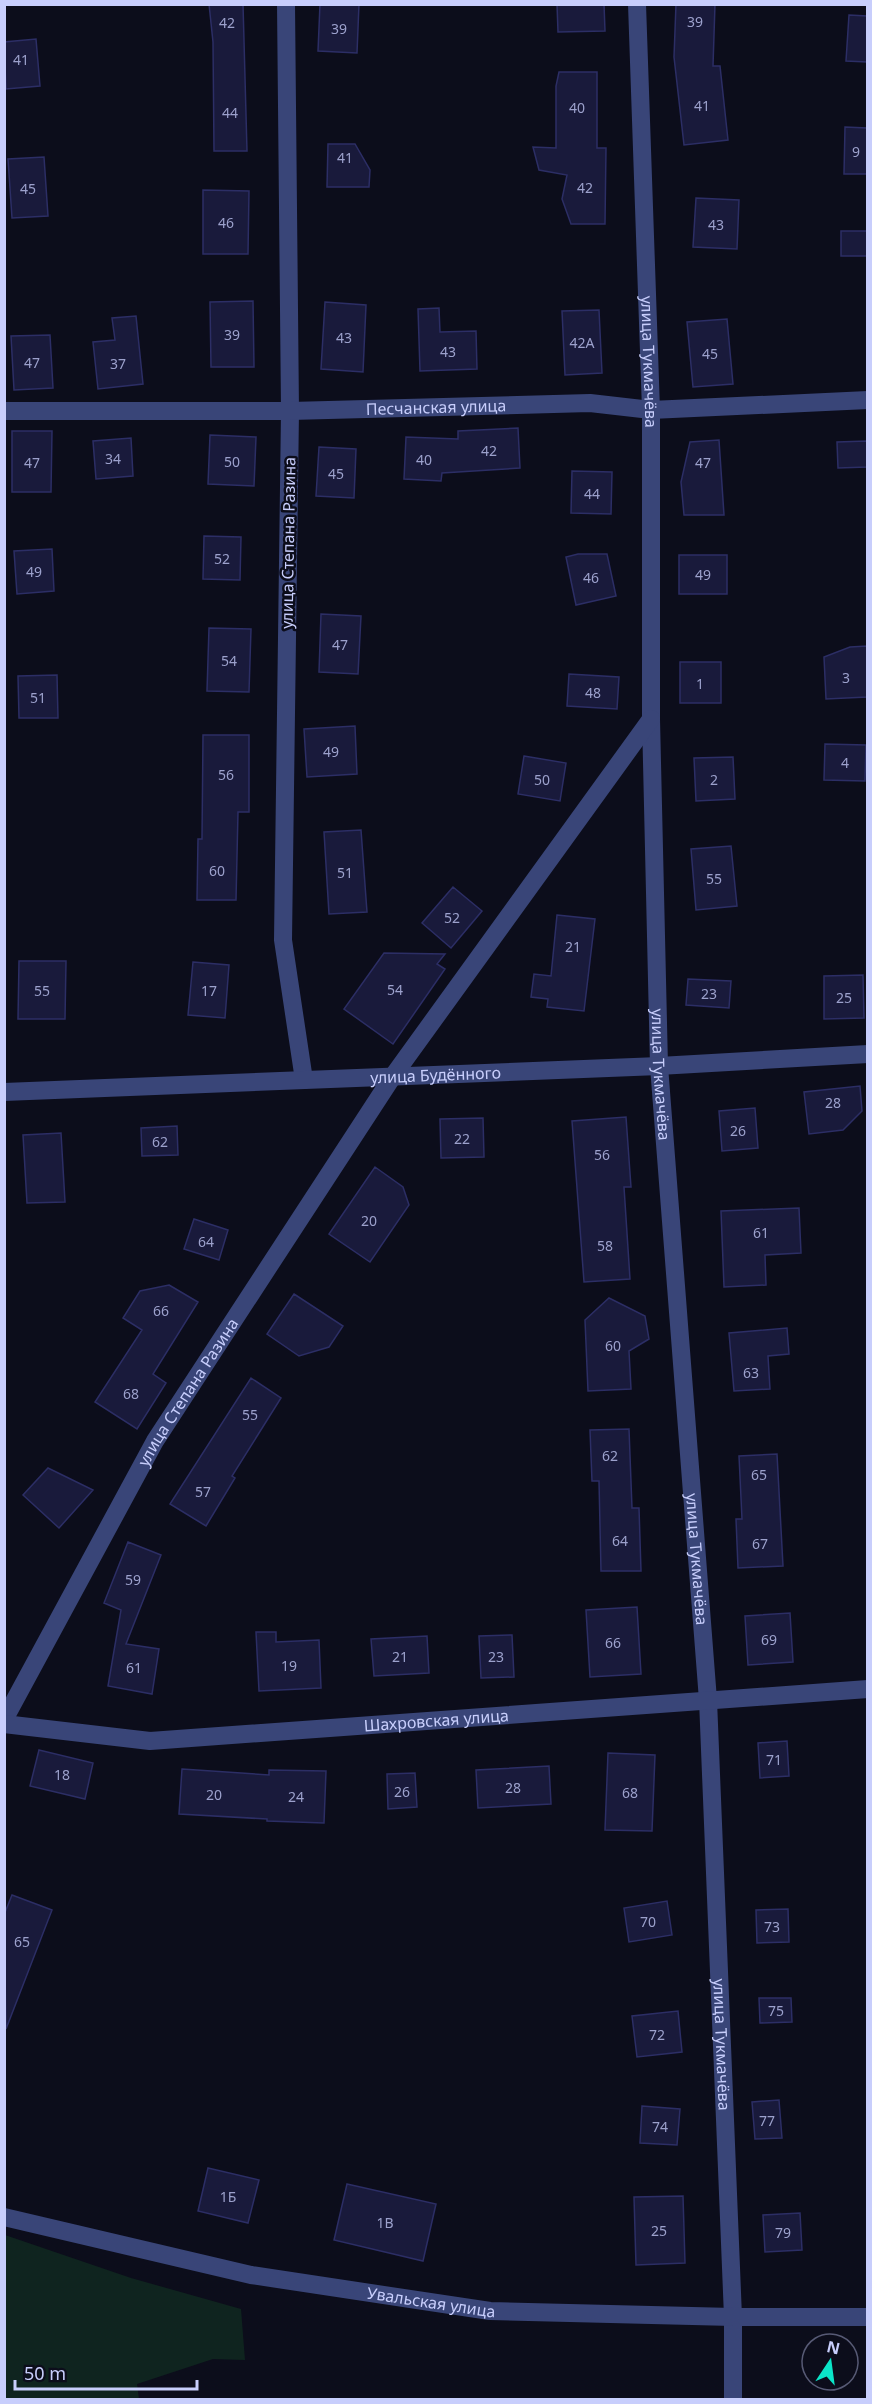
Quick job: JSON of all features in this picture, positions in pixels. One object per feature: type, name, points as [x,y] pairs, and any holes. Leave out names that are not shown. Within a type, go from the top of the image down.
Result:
[{"type":"street","name":"улица Степана Разина","points":[[286,4],[290,411],[283,940],[304,1080]]},
{"type":"street","name":"улица Тукмачёва","points":[[637,4],[651,410],[651,719],[659,1066],[708,1700],[733,2317],[733,2400]]},
{"type":"street","name":"Песчанская улица","points":[[4,411],[290,411],[590,403],[651,410],[867,399]]},
{"type":"street","points":[[393,1076],[651,719]]},
{"type":"street","name":"улица Будённого","points":[[4,1092],[659,1066],[867,1054]]},
{"type":"street","name":"улица Степана Разина","points":[[4,1720],[155,1441],[393,1076]]},
{"type":"street","name":"Шахровская улица","points":[[4,1725],[150,1741],[867,1689]]},
{"type":"street","name":"Увальская улица","points":[[4,2217],[251,2275],[490,2311],[733,2317],[867,2317]]},
{"type":"green space","points":[[5,2235],[131,2278],[241,2309],[245,2360],[213,2359],[137,2384],[139,2399],[5,2399]]},
{"type":"building","points":[[209,4],[243,4],[247,151],[214,151],[213,42]]},
{"type":"building","points":[[320,4],[359,4],[357,53],[318,51]]},
{"type":"building","points":[[557,4],[604,4],[605,31],[558,32]]},
{"type":"building","points":[[676,4],[715,4],[713,66],[720,66],[728,140],[684,145],[674,57]]},
{"type":"building","points":[[849,15],[867,16],[867,62],[846,61]]},
{"type":"building","points":[[36,39],[40,86],[6,89],[4,42]]},
{"type":"building","points":[[559,72],[597,72],[597,148],[606,148],[605,224],[571,224],[562,199],[567,175],[539,170],[533,147],[556,148],[556,86]]},
{"type":"building","points":[[845,127],[867,128],[867,174],[844,174]]},
{"type":"building","points":[[328,144],[355,144],[370,170],[369,187],[327,187]]},
{"type":"building","points":[[44,157],[48,216],[12,218],[8,159]]},
{"type":"building","points":[[203,190],[249,191],[248,254],[203,254]]},
{"type":"building","points":[[696,198],[739,200],[737,249],[693,247]]},
{"type":"building","points":[[841,231],[867,231],[867,256],[841,256]]},
{"type":"building","points":[[253,301],[254,367],[211,367],[210,302]]},
{"type":"building","points":[[325,302],[366,305],[363,372],[321,369]]},
{"type":"building","points":[[439,308],[440,332],[476,331],[477,369],[420,371],[418,309]]},
{"type":"building","points":[[599,310],[602,373],[565,375],[562,311]]},
{"type":"building","points":[[136,316],[143,384],[98,389],[93,342],[115,340],[112,318]]},
{"type":"building","points":[[727,319],[733,384],[693,387],[687,322]]},
{"type":"building","points":[[50,335],[53,388],[14,390],[11,336]]},
{"type":"building","points":[[518,428],[520,468],[442,473],[441,481],[404,479],[406,437],[458,439],[458,431]]},
{"type":"building","points":[[12,431],[52,431],[51,492],[12,492]]},
{"type":"building","points":[[210,435],[256,437],[254,486],[208,484]]},
{"type":"building","points":[[131,438],[133,476],[96,479],[93,441]]},
{"type":"building","points":[[719,440],[724,515],[684,515],[681,482],[690,442]]},
{"type":"building","points":[[867,441],[867,467],[838,468],[837,442]]},
{"type":"building","points":[[319,447],[356,449],[354,498],[316,496]]},
{"type":"building","points":[[572,471],[612,472],[611,514],[571,513]]},
{"type":"building","points":[[204,536],[241,537],[240,580],[203,579]]},
{"type":"building","points":[[52,549],[54,591],[17,594],[14,551]]},
{"type":"building","points":[[578,554],[607,554],[616,596],[576,605],[566,557]]},
{"type":"building","points":[[679,555],[727,555],[727,594],[679,594]]},
{"type":"building","points":[[321,614],[361,616],[358,674],[319,672]]},
{"type":"building","points":[[209,628],[251,629],[249,692],[207,691]]},
{"type":"building","points":[[867,646],[867,697],[826,699],[824,657],[850,647]]},
{"type":"building","points":[[680,662],[721,662],[721,703],[680,703]]},
{"type":"building","points":[[569,674],[619,677],[617,709],[567,706]]},
{"type":"building","points":[[57,675],[58,718],[19,718],[18,676]]},
{"type":"building","points":[[355,726],[357,774],[307,777],[304,729]]},
{"type":"building","points":[[203,735],[249,735],[249,812],[238,812],[236,900],[197,900],[198,839],[202,839]]},
{"type":"building","points":[[825,744],[866,745],[865,781],[824,780]]},
{"type":"building","points":[[524,756],[566,763],[560,801],[518,794]]},
{"type":"building","points":[[733,757],[735,799],[696,801],[694,758]]},
{"type":"building","points":[[361,830],[367,912],[329,914],[324,832]]},
{"type":"building","points":[[731,846],[737,906],[696,910],[691,849]]},
{"type":"building","points":[[453,887],[482,911],[451,948],[422,923]]},
{"type":"building","points":[[557,915],[595,919],[584,1011],[547,1007],[548,999],[531,997],[534,974],[551,976]]},
{"type":"building","points":[[384,953],[445,954],[437,964],[445,969],[393,1044],[344,1009]]},
{"type":"building","points":[[19,961],[66,961],[65,1019],[18,1019]]},
{"type":"building","points":[[193,962],[229,965],[225,1018],[188,1015]]},
{"type":"building","points":[[863,975],[864,1018],[824,1019],[824,976]]},
{"type":"building","points":[[688,979],[731,981],[729,1008],[686,1005]]},
{"type":"building","points":[[860,1086],[862,1111],[843,1130],[809,1134],[804,1092]]},
{"type":"building","points":[[755,1108],[758,1148],[722,1151],[719,1111]]},
{"type":"building","points":[[626,1117],[631,1187],[624,1187],[630,1279],[584,1282],[572,1121]]},
{"type":"building","points":[[483,1118],[484,1157],[441,1158],[440,1119]]},
{"type":"building","points":[[177,1126],[178,1155],[142,1156],[141,1128]]},
{"type":"building","points":[[61,1133],[65,1202],[27,1203],[23,1135]]},
{"type":"building","points":[[375,1167],[403,1187],[409,1205],[370,1262],[329,1234]]},
{"type":"building","points":[[799,1208],[801,1253],[765,1255],[766,1285],[724,1287],[721,1211]]},
{"type":"building","points":[[194,1219],[228,1230],[219,1260],[184,1249]]},
{"type":"building","points":[[169,1285],[198,1302],[153,1374],[166,1383],[137,1429],[95,1402],[142,1330],[123,1318],[140,1291]]},
{"type":"building","points":[[294,1294],[343,1326],[329,1347],[299,1356],[267,1334]]},
{"type":"building","points":[[609,1298],[645,1316],[649,1339],[629,1351],[631,1389],[588,1391],[585,1320]]},
{"type":"building","points":[[787,1328],[789,1354],[768,1356],[770,1389],[734,1391],[729,1333]]},
{"type":"building","points":[[251,1378],[281,1398],[232,1476],[235,1478],[206,1526],[170,1504]]},
{"type":"building","points":[[629,1429],[632,1508],[639,1508],[641,1571],[601,1571],[599,1481],[592,1481],[590,1430]]},
{"type":"building","points":[[777,1454],[783,1566],[738,1568],[736,1519],[742,1519],[739,1456]]},
{"type":"building","points":[[48,1468],[93,1490],[59,1528],[23,1495]]},
{"type":"building","points":[[128,1542],[161,1555],[126,1644],[159,1649],[152,1694],[108,1686],[121,1610],[104,1603]]},
{"type":"building","points":[[637,1607],[641,1674],[590,1677],[586,1610]]},
{"type":"building","points":[[790,1613],[793,1662],[748,1665],[745,1616]]},
{"type":"building","points":[[256,1632],[276,1632],[276,1642],[319,1640],[321,1688],[259,1691]]},
{"type":"building","points":[[512,1635],[514,1677],[481,1678],[479,1636]]},
{"type":"building","points":[[427,1636],[429,1673],[374,1676],[371,1639]]},
{"type":"building","points":[[787,1741],[789,1776],[760,1778],[758,1743]]},
{"type":"building","points":[[39,1750],[93,1763],[85,1799],[30,1786]]},
{"type":"building","points":[[608,1753],[655,1755],[652,1831],[605,1830]]},
{"type":"building","points":[[549,1766],[551,1804],[478,1808],[476,1770]]},
{"type":"building","points":[[182,1769],[269,1775],[269,1770],[326,1771],[324,1823],[179,1814]]},
{"type":"building","points":[[415,1773],[417,1807],[388,1809],[387,1774]]},
{"type":"building","points":[[12,1895],[52,1910],[6,2029],[4,1915]]},
{"type":"building","points":[[667,1901],[672,1935],[629,1942],[624,1908]]},
{"type":"building","points":[[788,1909],[789,1942],[757,1943],[756,1910]]},
{"type":"building","points":[[759,1998],[791,1998],[792,2022],[760,2023]]},
{"type":"building","points":[[678,2011],[682,2052],[637,2057],[632,2016]]},
{"type":"building","points":[[779,2100],[782,2138],[755,2139],[752,2102]]},
{"type":"building","points":[[642,2106],[680,2109],[677,2145],[640,2143]]},
{"type":"building","points":[[208,2168],[259,2180],[248,2223],[198,2211]]},
{"type":"building","points":[[347,2184],[436,2204],[423,2261],[334,2240]]},
{"type":"building","points":[[683,2196],[685,2263],[636,2265],[634,2197]]},
{"type":"building","points":[[800,2213],[802,2250],[765,2252],[763,2215]]}]
